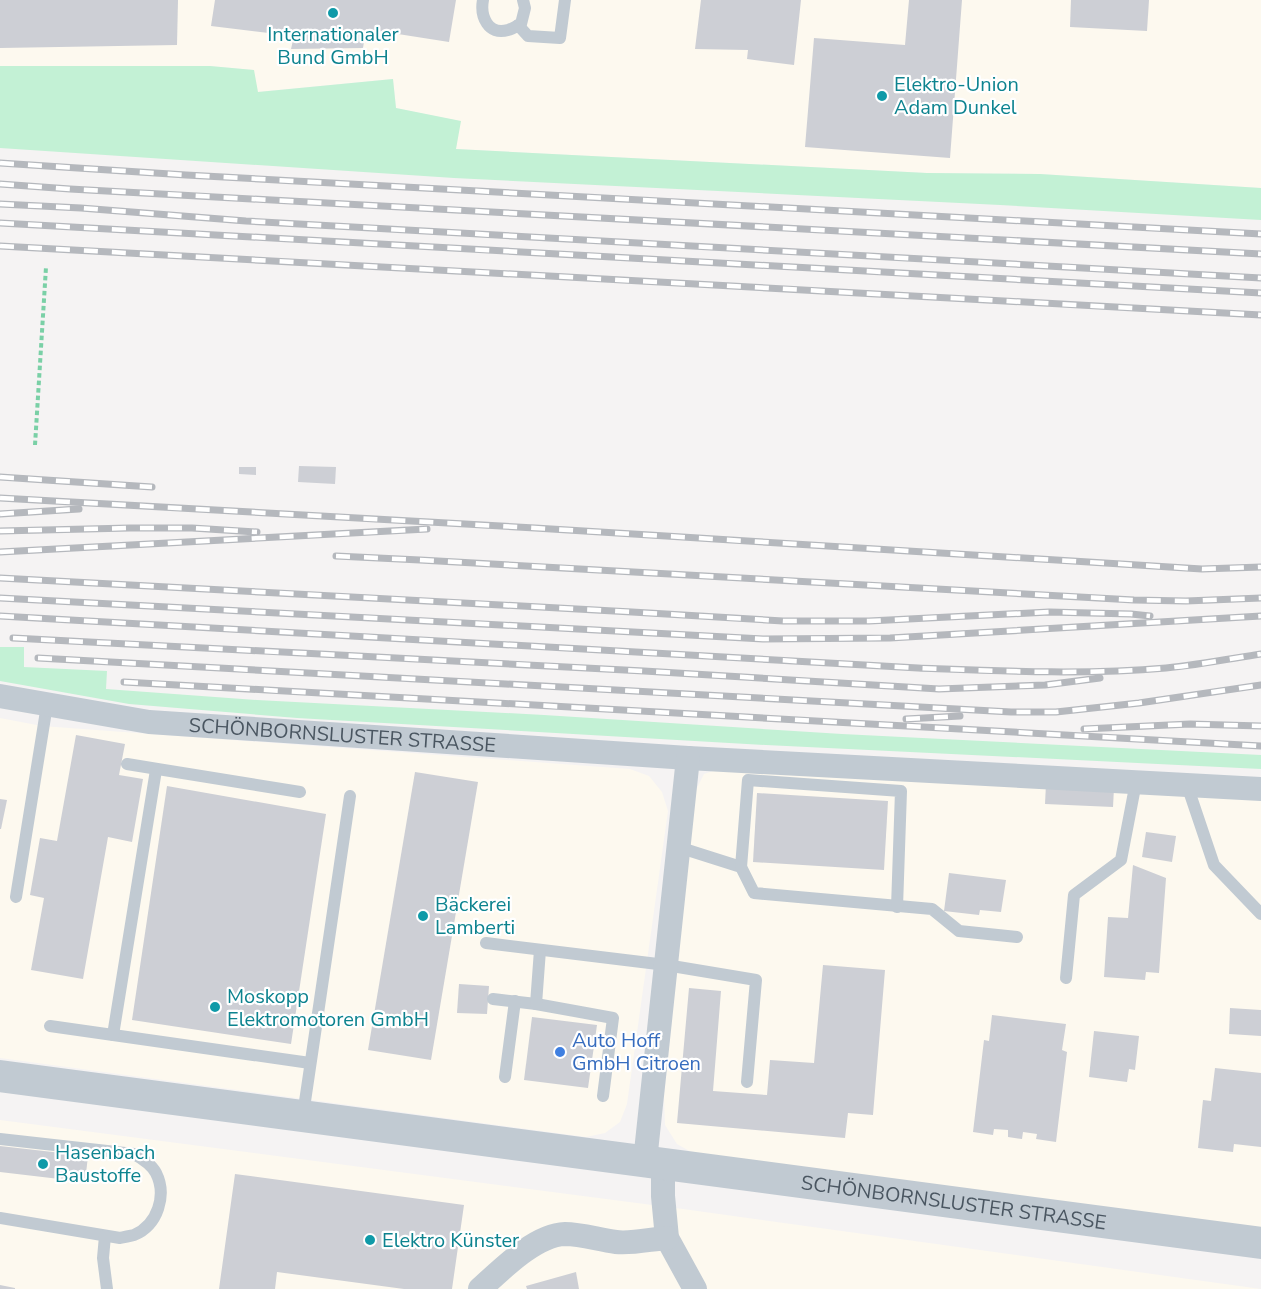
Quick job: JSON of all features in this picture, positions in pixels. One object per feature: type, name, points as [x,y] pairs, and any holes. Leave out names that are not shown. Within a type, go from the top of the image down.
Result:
[{"type":"street","name":"SCHÖNBORNSLUSTER STRASSE","points":[[0,696],[149,722],[688,758],[1261,789]]},
{"type":"street","points":[[688,758],[666,965],[654,1162],[663,1196],[667,1238],[695,1289]]},
{"type":"street","name":"SCHÖNBORNSLUSTER STRASSE","points":[[0,1076],[1261,1243]]},
{"type":"street","points":[[480,1289],[516,1256],[545,1239],[564,1234],[619,1243],[667,1238]]},
{"type":"lane","points":[[483,0],[484,21],[494,30],[507,31],[521,24],[525,8],[523,0]]},
{"type":"lane","points":[[518,25],[528,36],[560,38],[565,0]]},
{"type":"lane","points":[[16,897],[47,705]]},
{"type":"lane","points":[[126,764],[300,792]]},
{"type":"lane","points":[[113,1035],[156,770]]},
{"type":"lane","points":[[897,907],[901,790],[748,780],[741,867],[754,893],[897,907],[932,909],[959,932],[1017,937]]},
{"type":"lane","points":[[1066,978],[1074,895],[1121,860],[1136,782]]},
{"type":"lane","points":[[1187,785],[1214,865],[1261,914]]},
{"type":"lane","points":[[303,1116],[350,796]]},
{"type":"lane","points":[[678,847],[741,867]]},
{"type":"lane","points":[[486,943],[666,965],[756,980],[747,1082]]},
{"type":"lane","points":[[536,1004],[540,950]]},
{"type":"lane","points":[[493,999],[613,1018],[603,1096]]},
{"type":"lane","points":[[506,1077],[515,1001]]},
{"type":"lane","points":[[50,1026],[310,1063]]},
{"type":"lane","points":[[0,1139],[134,1154],[156,1173],[160,1186],[160,1201],[156,1215],[147,1227],[134,1235],[120,1238],[0,1218]]},
{"type":"lane","points":[[105,1236],[103,1258],[107,1289]]},
{"type":"path","points":[[35,445],[45,267]]},
{"type":"shaded area","points":[[0,0],[1261,0],[1261,188],[1041,174],[927,173],[456,149],[460,121],[396,108],[393,79],[257,92],[253,70],[210,66],[0,66]]},
{"type":"shaded area","points":[[0,718],[42,726],[630,769],[649,776],[662,792],[668,811],[627,1104],[620,1122],[605,1133],[586,1137],[0,1058]]},
{"type":"shaded area","points":[[722,768],[1261,794],[1261,1230],[693,1153],[677,1144],[665,1125],[664,1097],[695,792],[704,774]]},
{"type":"shaded area","points":[[0,1120],[683,1209],[1261,1289],[0,1289]]},
{"type":"green space","points":[[0,66],[210,66],[254,70],[258,92],[393,79],[396,108],[461,121],[456,149],[927,173],[1040,174],[1261,188],[1261,220],[454,178],[0,148]]},
{"type":"green space","points":[[0,647],[24,647],[24,667],[107,671],[106,689],[842,734],[1261,755],[1261,769],[766,745],[297,718],[129,704],[0,681]]},
{"type":"building","points":[[0,0],[178,0],[177,45],[0,48]]},
{"type":"building","name":"Internationaler Bund GmbH","points":[[215,0],[456,0],[449,42],[366,29],[363,48],[291,49],[294,36],[211,26]]},
{"type":"building","points":[[701,0],[801,0],[794,65],[747,59],[748,50],[695,49]]},
{"type":"building","name":"Elektro-Union Adam Dunkel","points":[[909,0],[962,0],[950,158],[805,147],[814,38],[905,45]]},
{"type":"building","points":[[1071,0],[1149,0],[1147,31],[1070,27]]},
{"type":"building","points":[[299,466],[336,467],[335,484],[298,482]]},
{"type":"building","points":[[239,467],[256,467],[256,475],[239,474]]},
{"type":"building","points":[[76,735],[125,744],[119,775],[143,779],[132,842],[108,837],[83,979],[31,970],[44,898],[30,895],[40,838],[57,841]]},
{"type":"building","name":"Bäckerei Lamberti","points":[[415,772],[478,782],[431,1060],[368,1050]]},
{"type":"building","points":[[1046,784],[1114,788],[1113,807],[1045,804]]},
{"type":"building","points":[[167,786],[326,814],[291,1044],[132,1020]]},
{"type":"building","points":[[757,793],[888,801],[884,870],[753,862]]},
{"type":"building","points":[[0,799],[7,800],[1,829],[0,829]]},
{"type":"building","points":[[1146,832],[1176,836],[1172,862],[1142,857]]},
{"type":"building","points":[[1133,865],[1166,878],[1159,973],[1146,972],[1145,980],[1104,977],[1108,917],[1128,918]]},
{"type":"building","points":[[949,873],[1006,880],[1001,912],[980,910],[979,915],[944,911]]},
{"type":"building","points":[[823,965],[885,970],[873,1115],[848,1113],[845,1138],[677,1123],[689,988],[721,991],[713,1091],[767,1095],[770,1060],[814,1063]]},
{"type":"building","points":[[459,984],[489,986],[487,1014],[457,1013]]},
{"type":"building","points":[[1230,1008],[1261,1010],[1261,1036],[1229,1034]]},
{"type":"building","points":[[992,1015],[1066,1024],[1062,1050],[1067,1052],[1056,1142],[1036,1139],[1037,1134],[1023,1132],[1022,1139],[1008,1137],[1008,1130],[994,1129],[993,1135],[973,1132],[984,1040],[989,1041]]},
{"type":"building","name":"Auto Hoff GmbH Citroen","points":[[532,1017],[597,1025],[588,1088],[524,1080]]},
{"type":"building","points":[[1094,1031],[1139,1036],[1135,1070],[1129,1069],[1127,1082],[1089,1077]]},
{"type":"building","points":[[1215,1068],[1261,1073],[1261,1147],[1234,1144],[1233,1152],[1198,1148],[1203,1100],[1211,1101]]},
{"type":"building","name":"Hasenbach Baustoffe","points":[[0,1146],[88,1156],[85,1182],[0,1172]]},
{"type":"building","name":"Elektro Künster","points":[[235,1174],[464,1205],[452,1289],[404,1289],[277,1272],[275,1289],[219,1289]]},
{"type":"building","points":[[576,1272],[579,1289],[527,1289],[526,1286]]},
{"type":"building","points":[[0,1285],[15,1288],[15,1289],[0,1289]]},
{"type":"railway","points":[[0,163],[1261,234]]},
{"type":"railway","points":[[0,184],[1261,254]]},
{"type":"railway","points":[[0,204],[246,221],[1261,278]]},
{"type":"railway","points":[[0,223],[1261,293]]},
{"type":"railway","points":[[0,246],[1261,315]]},
{"type":"railway","points":[[0,477],[152,487]]},
{"type":"railway","points":[[0,498],[1202,569],[1261,567]]},
{"type":"railway","points":[[0,514],[79,509]]},
{"type":"railway","points":[[0,531],[192,528],[257,532]]},
{"type":"railway","points":[[0,552],[427,529]]},
{"type":"railway","points":[[336,556],[1134,600],[1186,601],[1261,598]]},
{"type":"railway","points":[[0,578],[783,621],[869,621],[1049,612],[1150,616]]},
{"type":"railway","points":[[0,598],[763,639],[890,638],[1261,616]]},
{"type":"railway","points":[[0,616],[980,670],[1073,672],[1135,670],[1166,668],[1261,654]]},
{"type":"railway","points":[[13,638],[939,689],[1045,685],[1100,678]]},
{"type":"railway","points":[[38,658],[1011,712],[1056,712],[1139,703],[1261,685]]},
{"type":"railway","points":[[124,682],[1261,746]]},
{"type":"railway","points":[[906,719],[960,716]]},
{"type":"railway","points":[[1084,729],[1190,724],[1261,726]]},
{"type":"place","name":"Internationaler Bund GmbH","points":[[333,13]]},
{"type":"place","name":"Elektro-Union Adam Dunkel","points":[[882,96]]},
{"type":"place","name":"Bäckerei Lamberti","points":[[423,916]]},
{"type":"place","name":"Moskopp Elektromotoren GmbH","points":[[215,1007]]},
{"type":"place","name":"Auto Hoff GmbH Citroen","points":[[560,1052]]},
{"type":"place","name":"Hasenbach Baustoffe","points":[[43,1164]]},
{"type":"place","name":"Elektro Künster","points":[[370,1240]]}]
